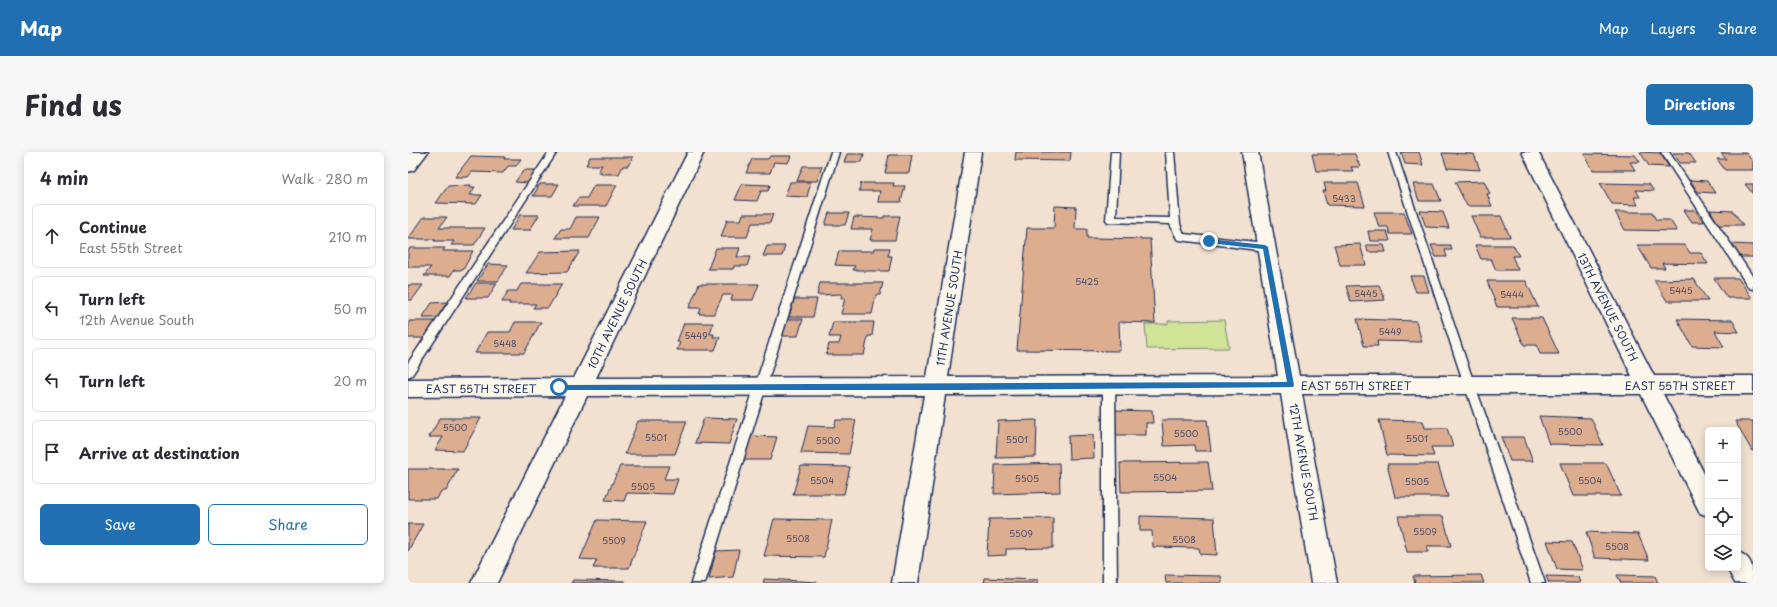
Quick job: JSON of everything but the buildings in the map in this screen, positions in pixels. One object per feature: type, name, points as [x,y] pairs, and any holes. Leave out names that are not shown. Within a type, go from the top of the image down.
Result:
[{"type":"street","points":[[408,166],[420,152]]},
{"type":"street","name":"10TH AVENUE SOUTH","points":[[484,583],[696,152]]},
{"type":"street","name":"11TH AVENUE SOUTH","points":[[905,583],[973,152]]},
{"type":"street","name":"12TH AVENUE SOUTH","points":[[1250,152],[1265,247],[1291,385],[1324,583]]},
{"type":"street","name":"13TH AVENUE SOUTH","points":[[1530,152],[1705,499]]},
{"type":"street","name":"EAST 55TH STREET","points":[[408,388],[1469,384],[1753,385]]},
{"type":"street","points":[[1741,570],[1748,583]]},
{"type":"lane","points":[[408,372],[554,152]]},
{"type":"lane","points":[[698,583],[836,152]]},
{"type":"lane","points":[[1115,152],[1111,220],[1175,221]]},
{"type":"lane","points":[[1170,152],[1175,221],[1180,237],[1265,247]]},
{"type":"lane","points":[[1392,152],[1469,384],[1538,583]]},
{"type":"lane","points":[[1666,152],[1753,285]]},
{"type":"lane","points":[[1109,386],[1110,583]]},
{"type":"green space","points":[[1224,320],[1229,348],[1147,349],[1145,324],[1168,324],[1168,321]]},
{"type":"route","points":[[559,387],[1291,385],[1265,247],[1209,241]]}]
